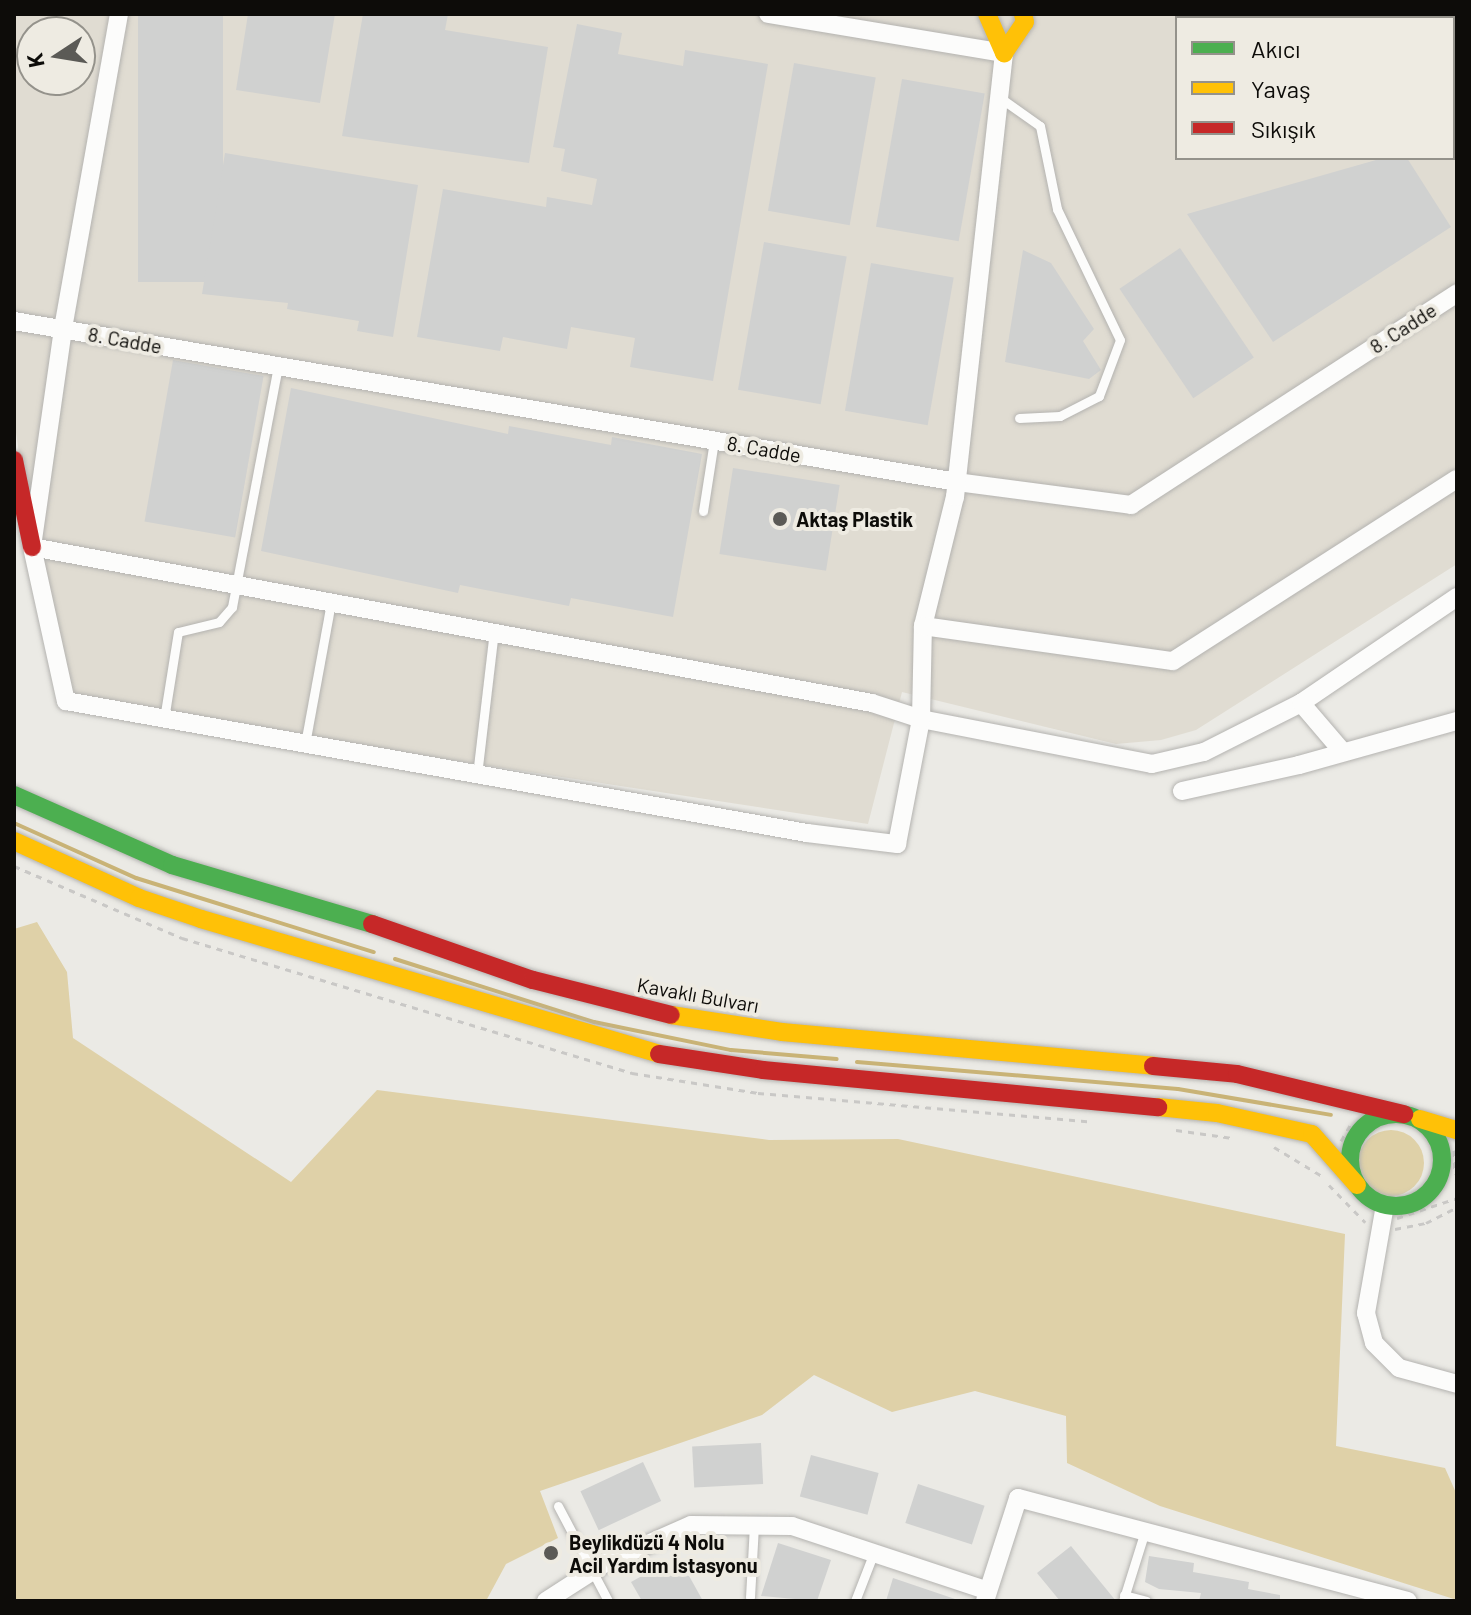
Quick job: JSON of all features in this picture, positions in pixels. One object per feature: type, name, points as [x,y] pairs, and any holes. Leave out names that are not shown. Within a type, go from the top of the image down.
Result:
[{"type":"main road","points":[[987,14],[1004,53]]},
{"type":"main road","points":[[1004,53],[1025,22],[1023,14]]},
{"type":"main road","points":[[14,460],[32,547]]},
{"type":"main road","name":"Kavaklı Bulvarı","points":[[14,795],[172,865],[395,931],[533,980],[666,1014],[782,1032],[1237,1074],[1411,1116],[1455,1135]]},
{"type":"main road","points":[[14,841],[139,898],[201,919],[633,1050],[763,1070],[1231,1115],[1312,1134],[1357,1185],[1385,1205],[1413,1204],[1456,1179]]},
{"type":"main road","points":[[1357,1185],[1350,1155],[1354,1140],[1375,1118],[1411,1116],[1430,1128],[1443,1154],[1437,1183],[1426,1195]]},
{"type":"street","points":[[119,14],[63,329],[32,547],[66,701],[807,833],[897,844],[921,719],[923,626],[957,482],[1004,53],[768,14]]},
{"type":"street","points":[[1455,14],[1457,26]]},
{"type":"street","name":"8. Cadde","points":[[14,321],[957,482],[1131,505],[1457,293]]},
{"type":"street","points":[[923,626],[1173,661],[1457,479]]},
{"type":"street","points":[[32,547],[872,703],[921,719],[1152,764],[1204,752],[1301,703],[1457,597]]},
{"type":"street","points":[[1301,703],[1342,751]]},
{"type":"street","points":[[1182,791],[1457,721]]},
{"type":"street","points":[[1385,1205],[1366,1313],[1374,1343],[1399,1368],[1457,1384]]},
{"type":"street","points":[[546,1601],[591,1573],[691,1525],[792,1526],[875,1550],[985,1595],[1018,1498],[1408,1601]]},
{"type":"lane","points":[[999,97],[1040,126],[1057,209],[1120,340],[1099,396],[1060,416],[1019,418]]},
{"type":"lane","points":[[164,719],[178,632],[219,622],[232,607],[278,366]]},
{"type":"lane","points":[[703,511],[714,441]]},
{"type":"lane","points":[[305,744],[331,601]]},
{"type":"lane","points":[[477,775],[494,631]]},
{"type":"lane","points":[[558,1506],[608,1601]]},
{"type":"lane","points":[[750,1597],[754,1526]]},
{"type":"lane","points":[[1145,1531],[1124,1598],[1146,1601]]},
{"type":"lane","points":[[855,1601],[875,1550]]},
{"type":"path","points":[[1337,1148],[1357,1112]]},
{"type":"path","points":[[1455,1135],[1456,1179]]},
{"type":"shaded area","points":[[14,14],[1457,14],[1457,564],[1196,730],[1161,740],[1116,744],[902,692],[868,824],[66,701],[32,547],[14,418]]},
{"type":"shaded area","points":[[37,922],[67,972],[73,1038],[291,1182],[377,1090],[769,1140],[898,1139],[1345,1234],[1336,1446],[1445,1468],[1457,1495],[1457,1600],[1160,1506],[1067,1463],[1066,1416],[975,1391],[892,1412],[814,1375],[762,1415],[540,1491],[558,1538],[506,1564],[486,1601],[14,1601],[14,929]]},
{"type":"shaded area","points":[[1391,1130],[1414,1140],[1424,1163],[1414,1186],[1391,1196],[1368,1186],[1358,1163],[1368,1140]]},
{"type":"building","points":[[138,14],[223,14],[223,282],[138,282]]},
{"type":"building","points":[[248,14],[335,14],[320,103],[236,90]]},
{"type":"building","points":[[363,14],[448,14],[445,30],[548,47],[529,163],[342,136]]},
{"type":"building","points":[[577,24],[622,33],[618,54],[683,66],[685,50],[768,64],[713,381],[630,367],[635,338],[571,327],[567,349],[503,337],[500,351],[417,337],[443,189],[546,207],[547,197],[592,205],[597,179],[561,171],[565,149],[553,147]]},
{"type":"building","points":[[794,63],[876,77],[850,225],[768,211]]},
{"type":"building","points":[[902,79],[985,94],[959,241],[876,227]]},
{"type":"building","points":[[225,153],[418,185],[393,337],[357,331],[359,321],[287,309],[288,303],[202,294]]},
{"type":"building","points":[[1376,160],[1408,160],[1451,227],[1273,342],[1187,214]]},
{"type":"building","points":[[764,242],[847,257],[821,404],[738,390]]},
{"type":"building","points":[[1180,248],[1254,357],[1193,398],[1119,289]]},
{"type":"building","points":[[1023,250],[1051,263],[1094,329],[1083,341],[1101,370],[1089,379],[1005,362]]},
{"type":"building","points":[[871,263],[954,278],[928,425],[845,411]]},
{"type":"building","points":[[173,360],[264,376],[235,537],[145,522]]},
{"type":"building","points":[[291,388],[508,434],[509,426],[611,445],[612,437],[702,454],[673,617],[571,598],[569,606],[460,585],[458,593],[261,551]]},
{"type":"building","name":"Aktaş Plastik","points":[[733,468],[840,485],[826,571],[719,554]]},
{"type":"building","points":[[761,1443],[763,1484],[694,1488],[692,1447]]},
{"type":"building","points":[[811,1455],[879,1473],[867,1515],[800,1497]]},
{"type":"building","points":[[643,1462],[661,1501],[599,1530],[580,1491]]},
{"type":"building","points":[[918,1484],[985,1506],[972,1545],[905,1523]]},
{"type":"building","points":[[778,1543],[831,1560],[817,1601],[761,1596]]},
{"type":"building","points":[[1071,1546],[1116,1601],[1060,1601],[1037,1573]]},
{"type":"building","points":[[678,1556],[703,1601],[642,1601],[631,1582]]},
{"type":"building","points":[[1149,1556],[1194,1563],[1193,1572],[1249,1582],[1248,1589],[1280,1595],[1280,1601],[1199,1601],[1201,1593],[1159,1589],[1145,1582]]},
{"type":"building","points":[[893,1578],[955,1599],[955,1601],[886,1601]]},
{"type":"waterway","points":[[14,823],[136,878],[374,952]]},
{"type":"waterway","points":[[395,959],[594,1022],[731,1050],[837,1059]]},
{"type":"waterway","points":[[857,1062],[1178,1089],[1331,1115]]},
{"type":"traffic: fast","points":[[14,795],[172,865],[372,924]]},
{"type":"traffic: fast","points":[[1396,1114],[1414,1117],[1429,1127],[1439,1142],[1442,1160],[1439,1178],[1429,1193],[1414,1203],[1396,1206],[1378,1203],[1363,1193],[1353,1178],[1350,1160],[1353,1142],[1363,1127],[1378,1117],[1396,1114]]},
{"type":"traffic: slow","points":[[987,14],[1004,53]]},
{"type":"traffic: slow","points":[[1004,53],[1025,22],[1023,14]]},
{"type":"traffic: slow","points":[[14,841],[139,898],[201,919],[659,1054]]},
{"type":"traffic: slow","points":[[671,1015],[782,1032],[1153,1066]]},
{"type":"traffic: slow","points":[[1158,1107],[1217,1113],[1312,1134],[1357,1185]]},
{"type":"traffic: slow","points":[[1420,1119],[1457,1130]]},
{"type":"traffic: jam","points":[[14,460],[32,547]]},
{"type":"traffic: jam","points":[[372,924],[533,980],[671,1015]]},
{"type":"traffic: jam","points":[[659,1054],[763,1070],[1158,1107]]},
{"type":"traffic: jam","points":[[1153,1066],[1237,1074],[1404,1114]]},
{"type":"place","name":"Aktaş Plastik","points":[[780,519]]},
{"type":"place","name":"Beylikdüzü 4 Nolu Acil Yardım İstasyonu","points":[[551,1553]]}]
